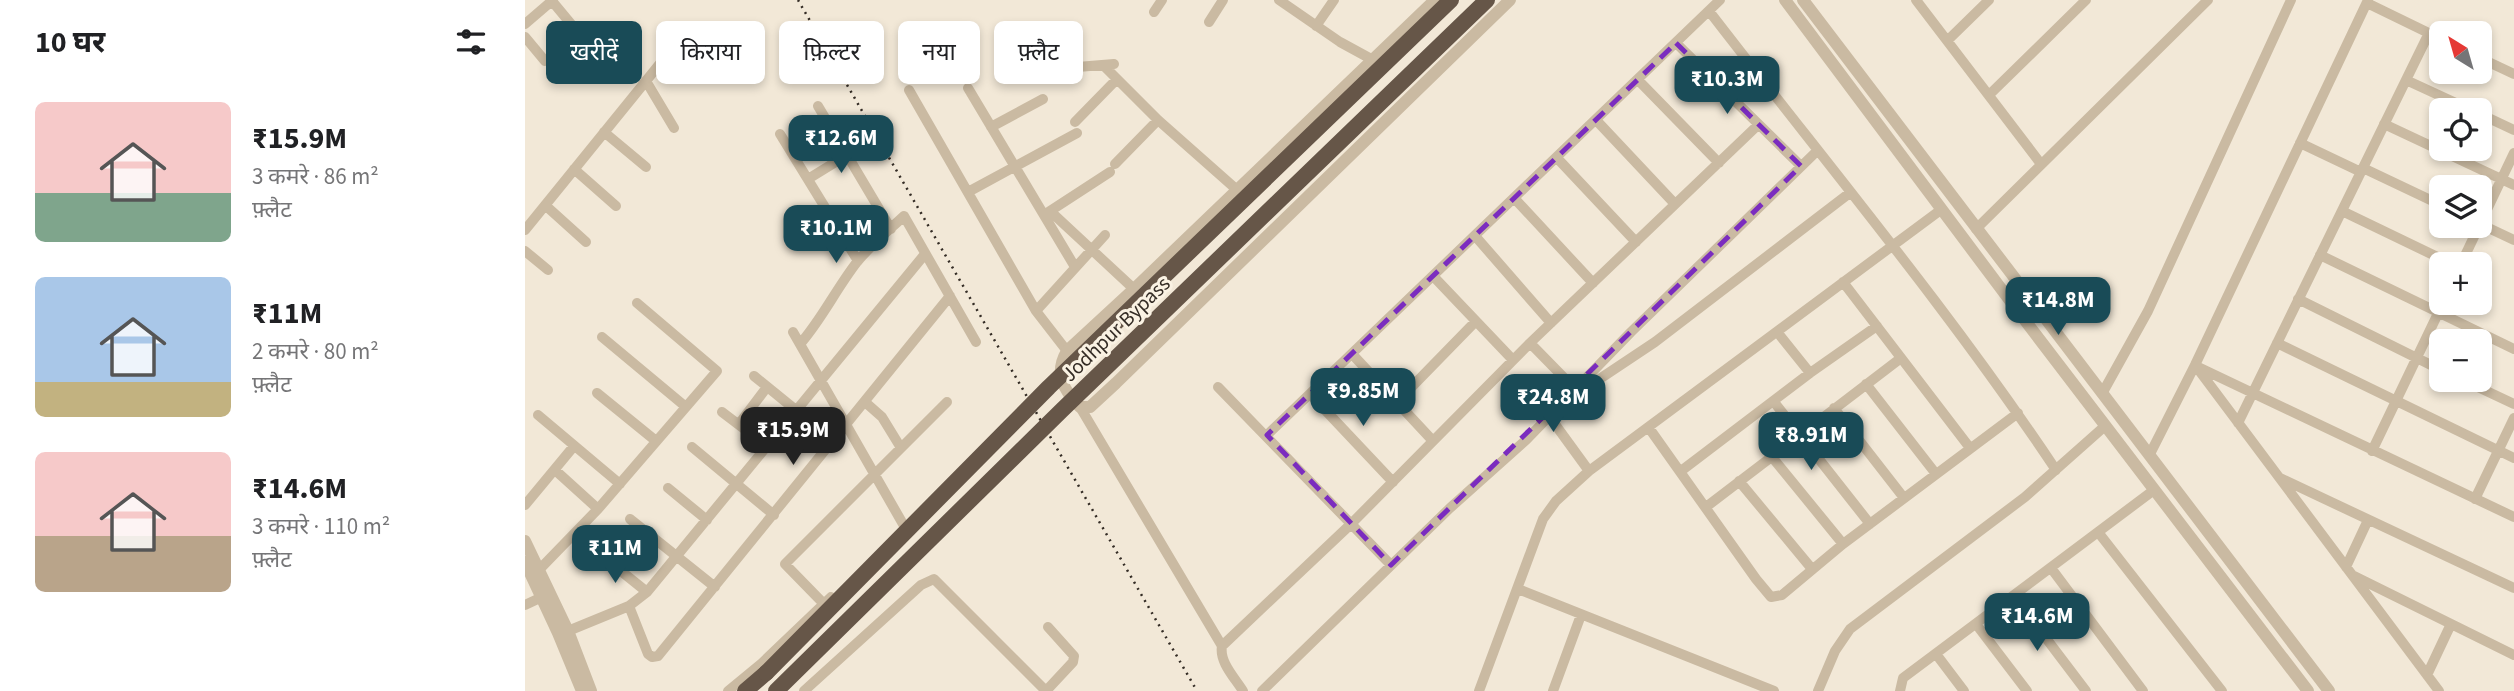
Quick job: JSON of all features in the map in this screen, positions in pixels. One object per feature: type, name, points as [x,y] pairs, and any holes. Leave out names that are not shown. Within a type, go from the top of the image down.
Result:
[{"type":"highway","points":[[745,691],[766,673],[1068,368],[1451,0]]},
{"type":"highway","name":"Jodhpur Bypass","points":[[776,691],[1062,410],[1487,0]]},
{"type":"street","points":[[525,24],[553,0],[569,21]]},
{"type":"street","points":[[1153,12],[1162,0]]},
{"type":"street","points":[[1209,22],[1223,0]]},
{"type":"street","points":[[1279,0],[1340,42],[1374,60]]},
{"type":"street","points":[[1316,26],[1334,0]]},
{"type":"street","points":[[728,691],[824,604],[1059,369],[1067,351],[1436,0]]},
{"type":"street","points":[[1080,407],[1090,407],[1116,383],[1510,0]]},
{"type":"street","points":[[1267,435],[1720,0]]},
{"type":"street","points":[[1785,0],[2308,691]]},
{"type":"street","points":[[1803,0],[2329,691]]},
{"type":"street","points":[[1916,0],[2041,164]]},
{"type":"street","points":[[1948,40],[1989,0]]},
{"type":"street","points":[[1989,95],[2086,0]]},
{"type":"street","points":[[1976,229],[2209,0]]},
{"type":"street","points":[[2103,392],[2148,311],[2291,0]]},
{"type":"street","points":[[2150,454],[2367,2],[2428,33],[2238,422]]},
{"type":"street","points":[[1709,11],[1893,247],[2018,413],[2056,470]]},
{"type":"street","points":[[525,37],[545,61]]},
{"type":"street","points":[[1676,43],[1801,166]]},
{"type":"street","points":[[2492,64],[2514,74]]},
{"type":"street","points":[[1083,67],[1108,65],[1117,79],[1235,190]]},
{"type":"street","points":[[525,230],[656,69]]},
{"type":"street","points":[[968,192],[1015,167],[1076,128],[1117,79]]},
{"type":"street","points":[[1638,80],[1719,163]]},
{"type":"street","points":[[2406,80],[2445,98]]},
{"type":"street","points":[[646,81],[674,128]]},
{"type":"street","points":[[968,88],[1015,167],[1047,213],[1075,267]]},
{"type":"street","points":[[909,90],[1036,311],[1067,351]]},
{"type":"street","points":[[991,127],[1042,99]]},
{"type":"street","points":[[818,106],[891,229]]},
{"type":"street","points":[[1047,213],[1113,168],[1159,120]]},
{"type":"street","points":[[1596,120],[1675,204]]},
{"type":"street","points":[[2492,120],[2514,130]]},
{"type":"street","points":[[2384,124],[2514,185]]},
{"type":"street","points":[[1243,691],[1225,663],[1221,653],[1222,646],[1351,524],[1530,343],[1758,125]]},
{"type":"street","points":[[604,132],[646,167]]},
{"type":"street","points":[[780,134],[858,261]]},
{"type":"street","points":[[2301,143],[2429,200]]},
{"type":"street","points":[[1262,691],[1562,404],[1817,150]]},
{"type":"street","points":[[2492,199],[2514,153]]},
{"type":"street","points":[[808,179],[847,155]]},
{"type":"street","points":[[1557,158],[1636,242]]},
{"type":"street","points":[[574,169],[616,206]]},
{"type":"street","points":[[1562,404],[1655,342],[1851,192]]},
{"type":"street","points":[[1515,199],[1593,283]]},
{"type":"street","points":[[545,205],[586,242]]},
{"type":"street","points":[[1479,691],[1543,519],[1556,500],[1589,471],[1942,209]]},
{"type":"street","points":[[2342,211],[2429,253]]},
{"type":"street","points":[[1047,213],[1134,289]]},
{"type":"street","points":[[800,344],[817,326],[828,303],[858,261],[904,216],[976,342]]},
{"type":"street","points":[[2492,230],[2514,240]]},
{"type":"street","points":[[1036,311],[1105,235]]},
{"type":"street","points":[[1476,237],[1552,323]]},
{"type":"street","points":[[525,251],[548,270]]},
{"type":"street","points":[[568,631],[629,606],[647,592],[925,254]]},
{"type":"street","points":[[2320,255],[2429,310]]},
{"type":"street","points":[[1434,277],[1513,360]]},
{"type":"street","points":[[1843,282],[1970,448]]},
{"type":"street","points":[[629,606],[648,654],[652,657],[658,656],[950,296]]},
{"type":"street","points":[[2298,299],[2429,364]]},
{"type":"street","points":[[535,573],[598,509],[717,371],[637,303]]},
{"type":"street","points":[[2372,451],[2438,315]]},
{"type":"street","points":[[2440,315],[2514,349]]},
{"type":"street","points":[[1397,402],[1476,320]]},
{"type":"street","points":[[1681,471],[1877,326]]},
{"type":"street","points":[[793,332],[903,524]]},
{"type":"street","points":[[1778,333],[1810,373]]},
{"type":"street","points":[[602,337],[686,407]]},
{"type":"street","points":[[1530,343],[1575,390]]},
{"type":"street","points":[[2277,343],[2514,458]]},
{"type":"street","points":[[1353,355],[1433,441]]},
{"type":"street","points":[[1706,507],[1901,358]]},
{"type":"street","points":[[2195,365],[2514,517]]},
{"type":"street","points":[[2195,365],[2433,683],[2449,691]]},
{"type":"street","points":[[1059,369],[1063,382],[1222,646]]},
{"type":"street","points":[[754,376],[797,411]]},
{"type":"street","points":[[1866,384],[1936,474]]},
{"type":"street","points":[[739,424],[768,387]]},
{"type":"street","points":[[1218,387],[1391,565]]},
{"type":"street","points":[[2488,392],[2514,404]]},
{"type":"street","points":[[597,393],[656,441]]},
{"type":"street","points":[[1310,394],[1393,482]]},
{"type":"street","points":[[865,402],[882,417],[901,448]]},
{"type":"street","points":[[824,604],[785,564],[947,402]]},
{"type":"street","points":[[1774,402],[1870,524]]},
{"type":"street","points":[[1834,408],[1903,498]]},
{"type":"street","points":[[722,412],[768,447]]},
{"type":"street","points":[[1649,428],[1771,597],[1782,595],[1843,544],[2018,413]]},
{"type":"street","points":[[538,415],[619,484]]},
{"type":"street","points":[[1549,416],[1589,471]]},
{"type":"street","points":[[2475,499],[2514,418]]},
{"type":"street","points":[[1818,691],[1835,651],[1850,629],[2025,497],[2105,426]]},
{"type":"street","points":[[525,505],[574,446]]},
{"type":"street","points":[[692,447],[774,515]]},
{"type":"street","points":[[1772,457],[1843,544]]},
{"type":"street","points":[[555,470],[598,509]]},
{"type":"street","points":[[2279,477],[2514,588]]},
{"type":"street","points":[[1739,481],[1812,569]]},
{"type":"street","points":[[668,488],[708,520]]},
{"type":"street","points":[[1900,691],[1903,678],[2154,490]]},
{"type":"street","points":[[630,519],[715,587]]},
{"type":"street","points":[[2349,571],[2368,520]]},
{"type":"street","points":[[2098,532],[2222,691]]},
{"type":"street","points":[[525,541],[542,597],[582,691]]},
{"type":"street","points":[[601,555],[647,592]]},
{"type":"street","points":[[525,562],[535,573],[568,631],[591,691]]},
{"type":"street","points":[[2051,568],[2143,691]]},
{"type":"street","points":[[2349,571],[2514,655]]},
{"type":"street","points":[[804,691],[921,584],[934,579],[1041,689],[1073,662],[1074,656],[1048,627]]},
{"type":"street","points":[[1518,589],[1774,691]]},
{"type":"street","points":[[2014,596],[2086,691]]},
{"type":"street","points":[[525,605],[542,597]]},
{"type":"street","points":[[1553,691],[1581,615]]},
{"type":"street","points":[[1976,624],[2027,691]]},
{"type":"street","points":[[2433,683],[2451,624]]},
{"type":"street","points":[[1936,654],[1964,691]]},
{"type":"highlighted area","points":[[1676,43],[1801,166],[1391,565],[1267,435]]},
{"type":"railway","points":[[798,0],[1197,691]]}]
